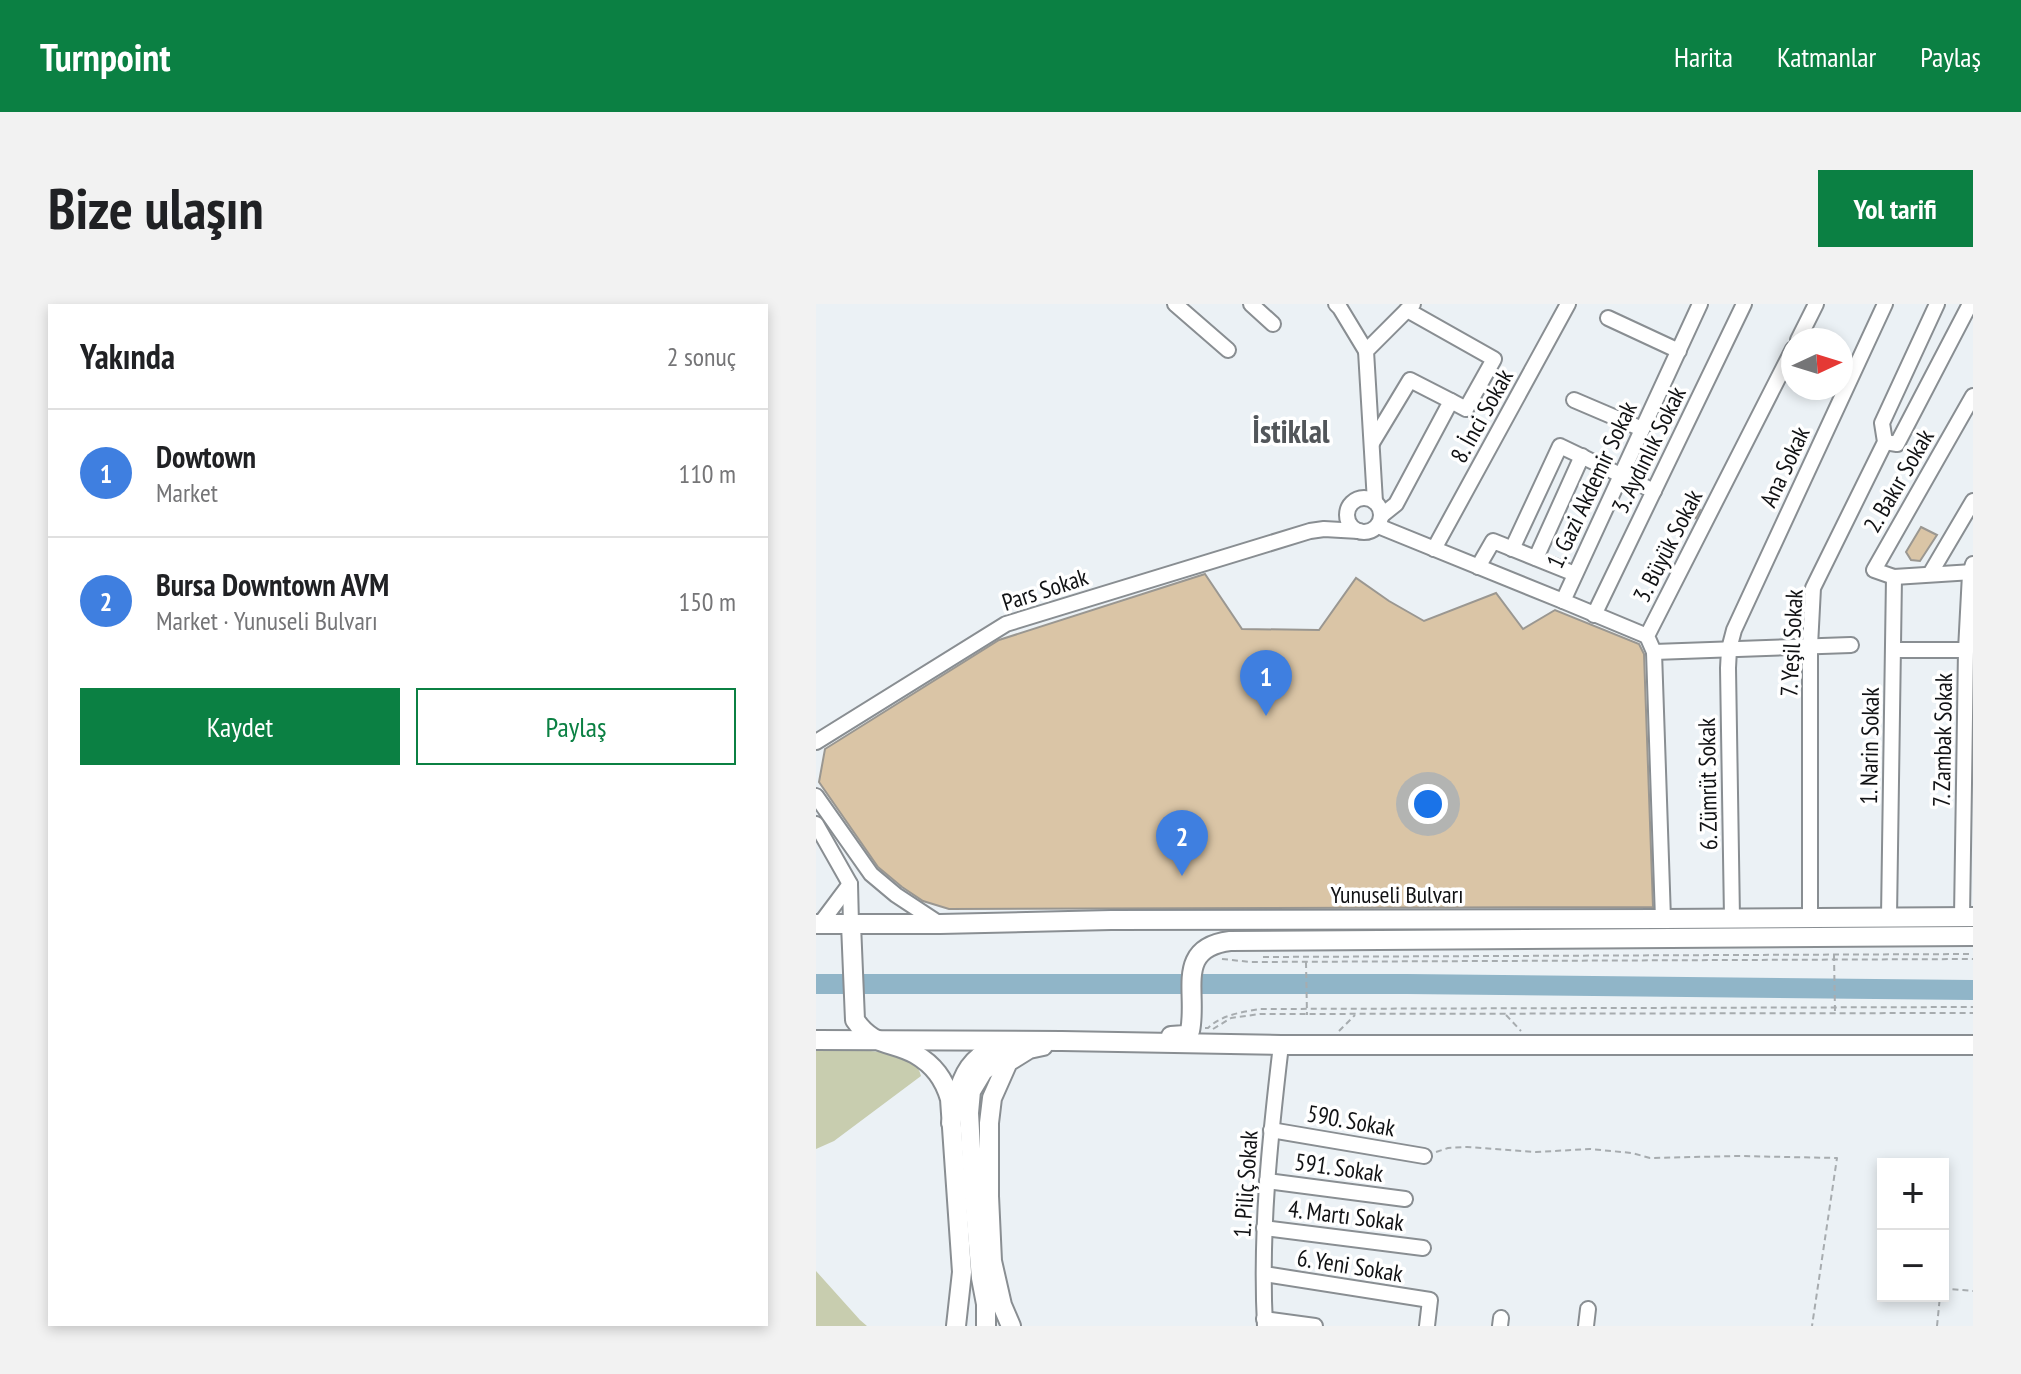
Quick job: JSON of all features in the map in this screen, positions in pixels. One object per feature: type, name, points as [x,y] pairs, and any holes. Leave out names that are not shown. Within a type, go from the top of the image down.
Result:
[{"type":"main road","name":"Yunuseli Bulvarı","points":[[818,924],[1968,917]]},
{"type":"main road","points":[[1151,920],[1230,941]]},
{"type":"main road","points":[[851,924],[855,1020],[861,1029],[879,1042],[915,1054],[945,1082],[962,1272],[956,1326]]},
{"type":"main road","name":"Yunuseli Bulvarı","points":[[1230,941],[1973,936]]},
{"type":"main road","points":[[951,1123],[966,1071],[981,1055],[1013,1041],[1061,1031],[1185,1035],[1190,1031],[1192,1020],[1195,962],[1204,949],[1215,943],[1230,941]]},
{"type":"main road","points":[[816,1040],[1281,1045],[1973,1045]]},
{"type":"main road","points":[[986,1326],[969,1140],[971,1091],[983,1071],[998,1058],[1014,1048],[1038,1041]]},
{"type":"main road","points":[[1011,1326],[1002,1305],[992,1261],[988,1172],[992,1098],[1008,1062],[1029,1049],[1062,1041]]},
{"type":"street","points":[[1175,304],[1228,350]]},
{"type":"street","points":[[1251,304],[1273,324]]},
{"type":"street","name":"8. İnci Sokak","points":[[1434,549],[1568,304]]},
{"type":"street","name":"1. Gazi Akdemir Sokak","points":[[1647,636],[1563,601],[1700,304]]},
{"type":"street","name":"3. Aydınlık Sokak","points":[[1594,615],[1744,304]]},
{"type":"street","points":[[1804,328],[1816,304]]},
{"type":"street","name":"Ana Sokak","points":[[1729,649],[1734,630],[1885,304]]},
{"type":"street","name":"7. Yeşil Sokak","points":[[1810,917],[1810,646],[1813,588],[1885,442],[1882,423],[1937,304]]},
{"type":"street","points":[[1885,442],[1897,444],[1970,304]]},
{"type":"street","points":[[1340,305],[1366,351],[1378,515]]},
{"type":"street","points":[[1366,351],[1410,307],[1494,359],[1466,409],[1410,380],[1372,443]]},
{"type":"street","points":[[1608,318],[1679,351]]},
{"type":"street","name":"3. Büyük Sokak","points":[[1663,919],[1654,652],[1647,636],[1781,373]]},
{"type":"street","name":"2. Bakır Sokak","points":[[1894,577],[1874,570],[1973,396]]},
{"type":"street","points":[[1574,400],[1642,429]]},
{"type":"street","points":[[1310,531],[1369,531],[1378,515],[1396,504],[1451,401]]},
{"type":"street","points":[[1512,549],[1560,446],[1654,491]]},
{"type":"street","points":[[1536,558],[1582,456]]},
{"type":"street","points":[[1310,531],[1338,516],[1355,501],[1365,498],[1378,515],[1434,549],[1563,601]]},
{"type":"street","points":[[1930,574],[1973,501]]},
{"type":"street","points":[[1351,505],[1348,520],[1359,531]]},
{"type":"street","name":"Pars Sokak","points":[[816,742],[1006,624],[1310,531]]},
{"type":"street","points":[[1478,567],[1493,541],[1575,574]]},
{"type":"street","points":[[1894,577],[1972,570]]},
{"type":"street","name":"7. Zambak Sokak","points":[[1968,917],[1966,650],[1972,570]]},
{"type":"street","name":"1. Narin Sokak","points":[[1889,917],[1894,577]]},
{"type":"street","points":[[1654,652],[1851,645]]},
{"type":"street","name":"6. Zümrüt Sokak","points":[[1729,649],[1732,918]]},
{"type":"street","points":[[1894,650],[1966,650]]},
{"type":"street","points":[[816,796],[871,874],[940,924]]},
{"type":"street","points":[[816,824],[850,884],[851,924]]},
{"type":"street","points":[[818,924],[850,884]]},
{"type":"street","name":"1. Piliç Sokak","points":[[1264,1322],[1264,1228],[1281,1045]]},
{"type":"street","name":"590. Sokak","points":[[1271,1130],[1424,1156]]},
{"type":"street","name":"591. Sokak","points":[[1267,1181],[1405,1199]]},
{"type":"street","name":"4. Martı Sokak","points":[[1264,1228],[1423,1248]]},
{"type":"street","name":"6. Yeni Sokak","points":[[1264,1274],[1430,1300],[1427,1326]]},
{"type":"street","points":[[1586,1326],[1588,1309]]},
{"type":"street","points":[[1264,1322],[1315,1326]]},
{"type":"path","points":[[1834,953],[1835,1014]]},
{"type":"path","points":[[1306,957],[1973,954]]},
{"type":"path","points":[[1195,962],[1973,959]]},
{"type":"path","points":[[1306,966],[1307,1015]]},
{"type":"path","points":[[1192,1020],[1208,1028],[1214,1022],[1241,1012],[1260,1009],[1973,1007]]},
{"type":"path","points":[[1192,1020],[1212,1030],[1231,1018],[1246,1015],[1973,1013]]},
{"type":"path","points":[[1424,1156],[1448,1148],[1467,1147],[1536,1152],[1590,1149],[1650,1158],[1837,1158],[1812,1326]]},
{"type":"path","points":[[1949,1290],[1973,1291]]},
{"type":"path","points":[[1937,1326],[1939,1302]]},
{"type":"green space","points":[[859,1050],[892,1054],[916,1066],[921,1076],[834,1141],[816,1149],[816,1051]]},
{"type":"green space","points":[[816,1271],[860,1320],[867,1326],[816,1326]]},
{"type":"building","points":[[1692,503],[1700,510],[1696,518],[1682,523],[1675,511]]},
{"type":"building","points":[[1921,527],[1937,535],[1920,561],[1911,560],[1906,552]]},
{"type":"building","points":[[1205,574],[1242,629],[1319,630],[1356,578],[1424,621],[1496,593],[1523,629],[1555,610],[1639,644],[1644,654],[1653,907],[949,909],[923,901],[878,867],[819,782],[825,749],[999,640]]},
{"type":"waterway","points":[[816,984],[1407,984],[1973,990]]},
{"type":"place","name":"Dowtown","points":[[1266,716]]},
{"type":"place","name":"Bursa Downtown AVM","points":[[1182,876]]},
{"type":"district","name":"İstiklal","points":[[1291,432]]}]
